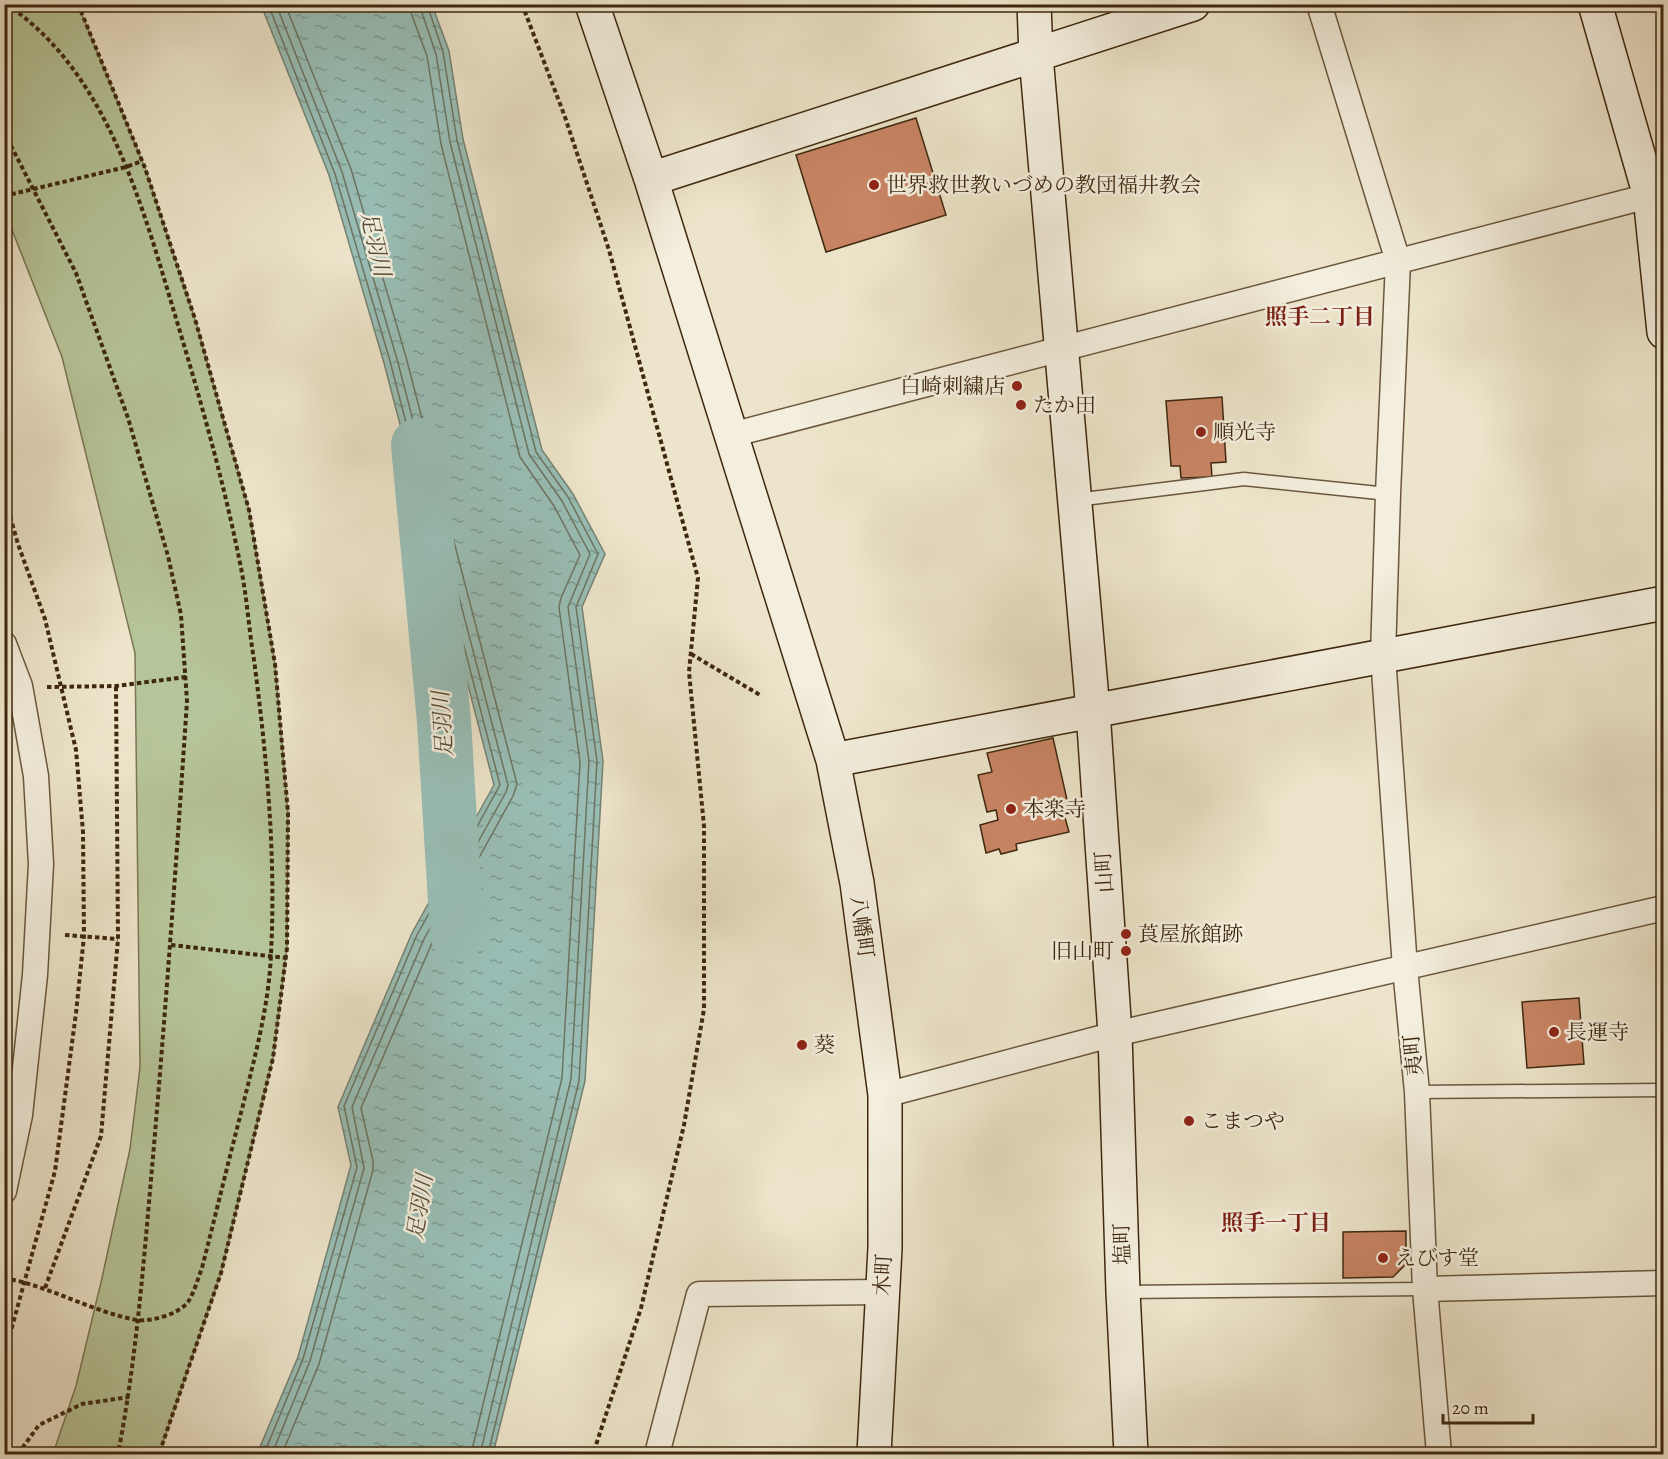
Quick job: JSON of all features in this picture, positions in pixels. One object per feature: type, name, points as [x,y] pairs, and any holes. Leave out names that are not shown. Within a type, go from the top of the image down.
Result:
[{"type":"street","name":"八幡町","points":[[592,4],[651,180],[833,760],[856,883],[885,1095]]},
{"type":"street","name":"山町","points":[[1034,4],[1035,56],[1094,711],[1115,1034]]},
{"type":"street","points":[[651,180],[1035,56],[1132,13],[1193,4]]},
{"type":"street","name":"夷町","points":[[1319,4],[1398,261],[1383,656],[1404,968],[1416,1092],[1425,1288],[1439,1455]]},
{"type":"street","points":[[1595,4],[1657,194],[1664,332]]},
{"type":"street","points":[[731,435],[1657,194]]},
{"type":"street","points":[[833,760],[1664,603]]},
{"type":"street","points":[[4,644],[12,686],[36,776],[41,864],[35,975],[21,1103],[4,1191]]},
{"type":"street","points":[[885,1095],[1115,1034],[1664,908]]},
{"type":"street","name":"塩町","points":[[1115,1034],[1123,1292],[1131,1455]]},
{"type":"street","name":"木町","points":[[874,1455],[885,1248],[885,1095]]},
{"type":"street","points":[[1425,1288],[1664,1283]]},
{"type":"street","points":[[657,1455],[699,1294],[882,1292]]},
{"type":"lane","points":[[1075,500],[1244,479],[1388,494]]},
{"type":"lane","points":[[1416,1092],[1664,1090]]},
{"type":"lane","points":[[1123,1292],[1425,1288]]},
{"type":"path","points":[[4,1278],[45,1288],[84,1304],[138,1320],[162,1318],[188,1302],[202,1268],[259,1040],[271,957],[272,836],[262,719],[241,569],[205,416],[160,267],[126,167],[101,110],[66,58],[28,19],[6,4]]},
{"type":"path","points":[[78,4],[142,161],[195,319],[249,510],[275,664],[288,813],[286,958],[273,1058],[221,1274],[159,1455]]},
{"type":"path","points":[[522,4],[565,117],[609,250],[698,578],[689,672],[704,826],[704,1009],[684,1125],[641,1308],[593,1455]]},
{"type":"path","points":[[4,132],[76,273],[128,418],[168,556],[181,615],[186,677],[186,712],[171,945],[138,1320],[129,1397],[118,1455]]},
{"type":"path","points":[[4,196],[126,167],[142,161]]},
{"type":"path","points":[[691,654],[760,695]]},
{"type":"path","points":[[62,688],[116,686],[186,677]]},
{"type":"path","points":[[45,1288],[101,1136],[118,939],[116,686]]},
{"type":"path","points":[[84,936],[118,939]]},
{"type":"path","points":[[171,945],[286,958]]},
{"type":"path","points":[[18,1455],[39,1425],[82,1404],[129,1397]]},
{"type":"green space","points":[[5,4],[78,5],[145,168],[195,319],[249,510],[275,664],[288,813],[287,948],[273,1058],[221,1273],[159,1454],[53,1454],[76,1386],[102,1278],[130,1149],[140,1067],[135,653],[62,357],[5,212]]},
{"type":"water","points":[[261,5],[432,5],[449,51],[463,139],[542,450],[573,494],[605,554],[582,607],[603,761],[585,1081],[493,1454],[257,1454],[298,1357],[351,1165],[338,1107],[412,933],[494,785],[384,363],[329,175]]},
{"type":"building","points":[[916,118],[946,215],[826,252],[796,155]]},
{"type":"building","points":[[1222,397],[1226,462],[1211,463],[1212,477],[1181,478],[1180,466],[1171,466],[1166,401]]},
{"type":"building","points":[[1053,738],[1070,813],[1064,814],[1069,832],[1016,844],[1017,850],[1001,854],[999,849],[986,853],[980,825],[998,820],[996,810],[987,812],[978,775],[992,772],[987,753]]},
{"type":"building","points":[[1579,998],[1584,1064],[1527,1068],[1522,1002]]},
{"type":"building","points":[[1406,1231],[1406,1264],[1393,1277],[1343,1278],[1343,1232]]},
{"type":"waterway","name":"足羽川","points":[[418,445],[444,721],[457,934]]},
{"type":"place","name":"世界救世教いづめの教団福井教会","points":[[874,185]]},
{"type":"place","name":"白崎刺繍店","points":[[1017,386]]},
{"type":"place","name":"たか田","points":[[1021,405]]},
{"type":"place","name":"順光寺","points":[[1201,432]]},
{"type":"place","name":"本楽寺","points":[[1011,809]]},
{"type":"place","name":"莨屋旅館跡","points":[[1126,934]]},
{"type":"place","name":"旧山町","points":[[1126,951]]},
{"type":"place","name":"長運寺","points":[[1554,1032]]},
{"type":"place","name":"葵","points":[[802,1045]]},
{"type":"place","name":"こまつや","points":[[1189,1121]]},
{"type":"place","name":"えびす堂","points":[[1383,1258]]},
{"type":"district","name":"照手二丁目","points":[[1320,317]]},
{"type":"district","name":"照手一丁目","points":[[1276,1223]]}]
